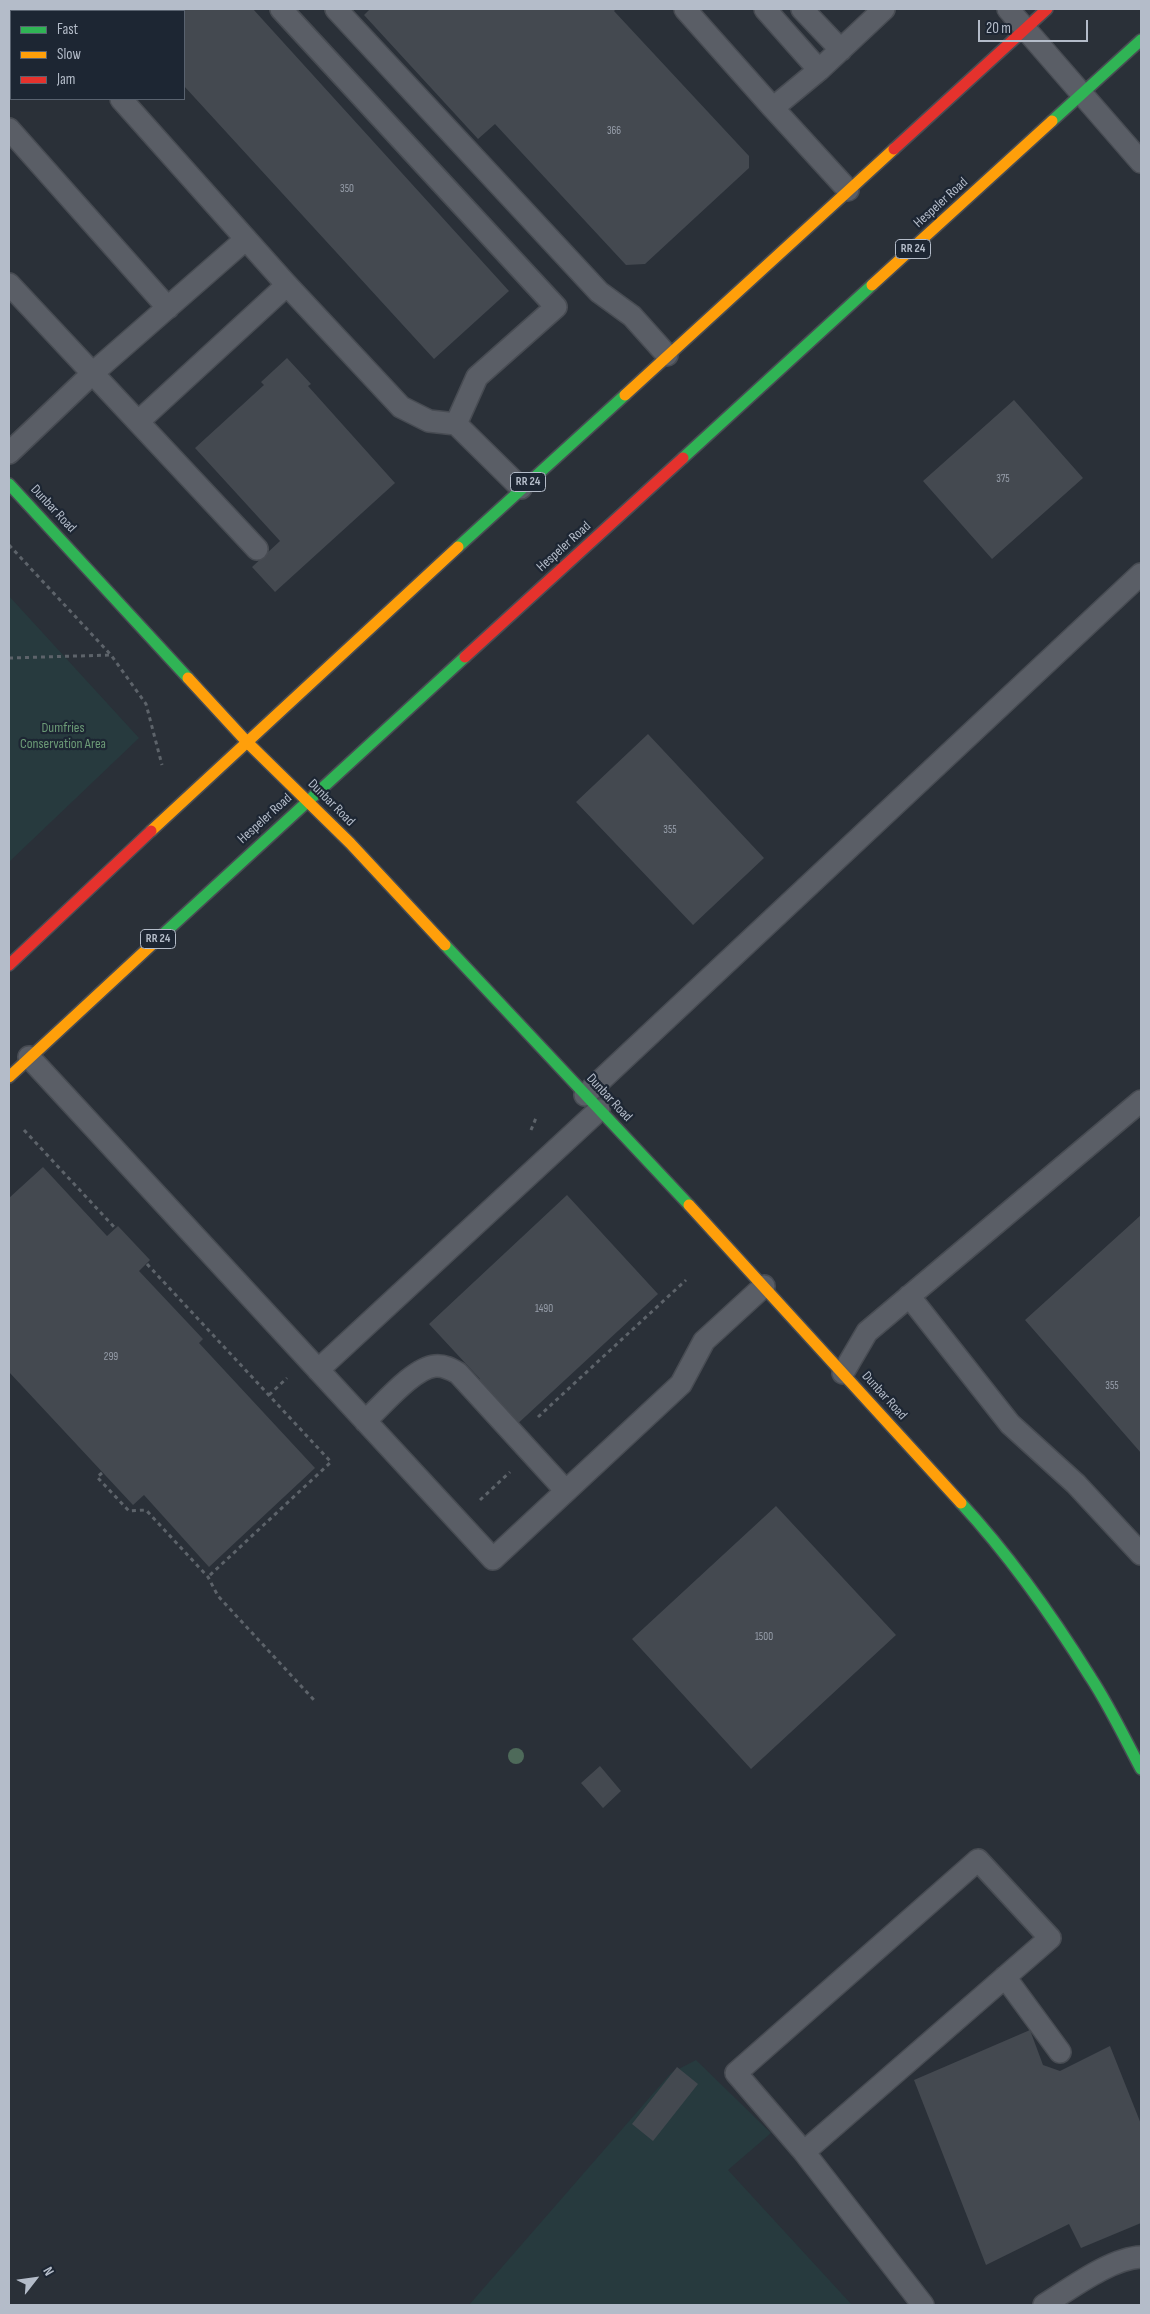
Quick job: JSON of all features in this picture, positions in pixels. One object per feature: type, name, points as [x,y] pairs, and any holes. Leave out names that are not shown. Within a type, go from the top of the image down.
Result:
[{"type":"main road","name":"RR 24","points":[[9,965],[246,741],[1047,9]]},
{"type":"main road","name":"Hespeler Road","points":[[9,1077],[308,801],[1141,40]]},
{"type":"main road","name":"Dunbar Road","points":[[9,484],[246,741],[308,801],[764,1286],[983,1527],[1042,1604],[1092,1679],[1141,1769]]},
{"type":"lane","points":[[282,9],[556,307],[477,377],[456,424]]},
{"type":"lane","points":[[336,9],[599,292],[632,316],[667,355]]},
{"type":"lane","points":[[685,9],[848,190]]},
{"type":"lane","points":[[765,9],[819,70]]},
{"type":"lane","points":[[802,9],[841,50]]},
{"type":"lane","points":[[773,108],[819,70],[884,9]]},
{"type":"lane","points":[[1008,9],[1141,162]]},
{"type":"lane","points":[[122,100],[287,285],[402,407],[429,421],[456,424],[521,488]]},
{"type":"lane","points":[[9,129],[168,308]]},
{"type":"lane","points":[[9,453],[94,372],[246,239]]},
{"type":"lane","points":[[9,284],[94,372],[257,549]]},
{"type":"lane","points":[[139,421],[287,285]]},
{"type":"lane","points":[[318,1370],[1141,574]]},
{"type":"lane","points":[[29,1058],[493,1559],[681,1384],[704,1341],[764,1286]]},
{"type":"lane","points":[[843,1373],[868,1332],[1141,1101]]},
{"type":"lane","points":[[909,1296],[1010,1424],[1076,1484],[1141,1554]]},
{"type":"lane","points":[[365,1421],[420,1371],[437,1366],[448,1368],[458,1373],[566,1491]]},
{"type":"lane","points":[[804,2152],[1050,1938],[978,1860],[736,2073],[804,2152],[923,2305]]},
{"type":"lane","points":[[1006,1977],[1060,2052]]},
{"type":"lane","points":[[1044,2305],[1093,2274],[1133,2257],[1141,2257]]},
{"type":"path","points":[[9,546],[111,655],[146,704],[162,765]]},
{"type":"path","points":[[9,658],[111,655]]},
{"type":"path","points":[[24,1130],[115,1228]]},
{"type":"path","points":[[147,1264],[332,1462],[208,1577]]},
{"type":"path","points":[[531,1424],[686,1280]]},
{"type":"path","points":[[269,1395],[288,1377]]},
{"type":"path","points":[[476,1504],[517,1466]]},
{"type":"path","points":[[102,1473],[97,1477],[129,1511],[146,1510],[208,1577],[218,1596],[314,1700]]},
{"type":"green space","name":"Dumfries Conservation Area","points":[[9,596],[139,738],[9,862]]},
{"type":"green space","points":[[696,2060],[771,2133],[728,2170],[852,2305],[469,2305],[671,2073]]},
{"type":"building","points":[[253,9],[509,291],[434,359],[185,87],[185,10],[114,10]]},
{"type":"building","points":[[370,9],[616,9],[614,11],[749,156],[749,168],[645,264],[626,265],[495,124],[478,139],[364,15]]},
{"type":"building","points":[[287,358],[311,384],[308,386],[395,483],[275,592],[252,567],[280,541],[195,448],[264,385],[261,382]]},
{"type":"building","points":[[1014,400],[1083,478],[992,559],[923,481]]},
{"type":"building","points":[[648,734],[764,858],[693,925],[576,802]]},
{"type":"building","points":[[43,1167],[107,1236],[118,1226],[150,1260],[139,1271],[203,1339],[199,1343],[315,1468],[209,1567],[144,1495],[133,1505],[9,1372],[9,1198]]},
{"type":"building","points":[[567,1195],[658,1294],[513,1428],[474,1385],[480,1379],[429,1324]]},
{"type":"building","points":[[1141,1215],[1141,1453],[1025,1320]]},
{"type":"building","points":[[776,1506],[896,1635],[751,1769],[632,1639]]},
{"type":"building","points":[[600,1766],[621,1791],[603,1808],[581,1783]]},
{"type":"building","points":[[1030,2030],[1043,2065],[1060,2071],[1110,2046],[1141,2124],[1141,2223],[1081,2248],[1069,2224],[986,2265],[914,2080]]},
{"type":"building","points":[[677,2067],[698,2084],[653,2141],[632,2124]]},
{"type":"traffic: fast","points":[[1052,121],[1141,40]]},
{"type":"traffic: fast","points":[[683,458],[872,285]]},
{"type":"traffic: fast","points":[[458,547],[625,395]]},
{"type":"traffic: fast","points":[[9,484],[188,678]]},
{"type":"traffic: fast","points":[[159,938],[465,657]]},
{"type":"traffic: fast","points":[[445,945],[689,1205]]},
{"type":"traffic: fast","points":[[961,1503],[997,1544],[1062,1632],[1105,1700],[1141,1769]]},
{"type":"traffic: slow","points":[[872,285],[1052,121]]},
{"type":"traffic: slow","points":[[625,395],[894,149]]},
{"type":"traffic: slow","points":[[151,831],[458,547]]},
{"type":"traffic: slow","points":[[188,678],[246,741],[350,843],[445,945]]},
{"type":"traffic: slow","points":[[9,1077],[159,938]]},
{"type":"traffic: slow","points":[[689,1205],[961,1503]]},
{"type":"traffic: jam","points":[[894,149],[1047,9]]},
{"type":"traffic: jam","points":[[465,657],[683,458]]},
{"type":"traffic: jam","points":[[9,965],[151,831]]}]
